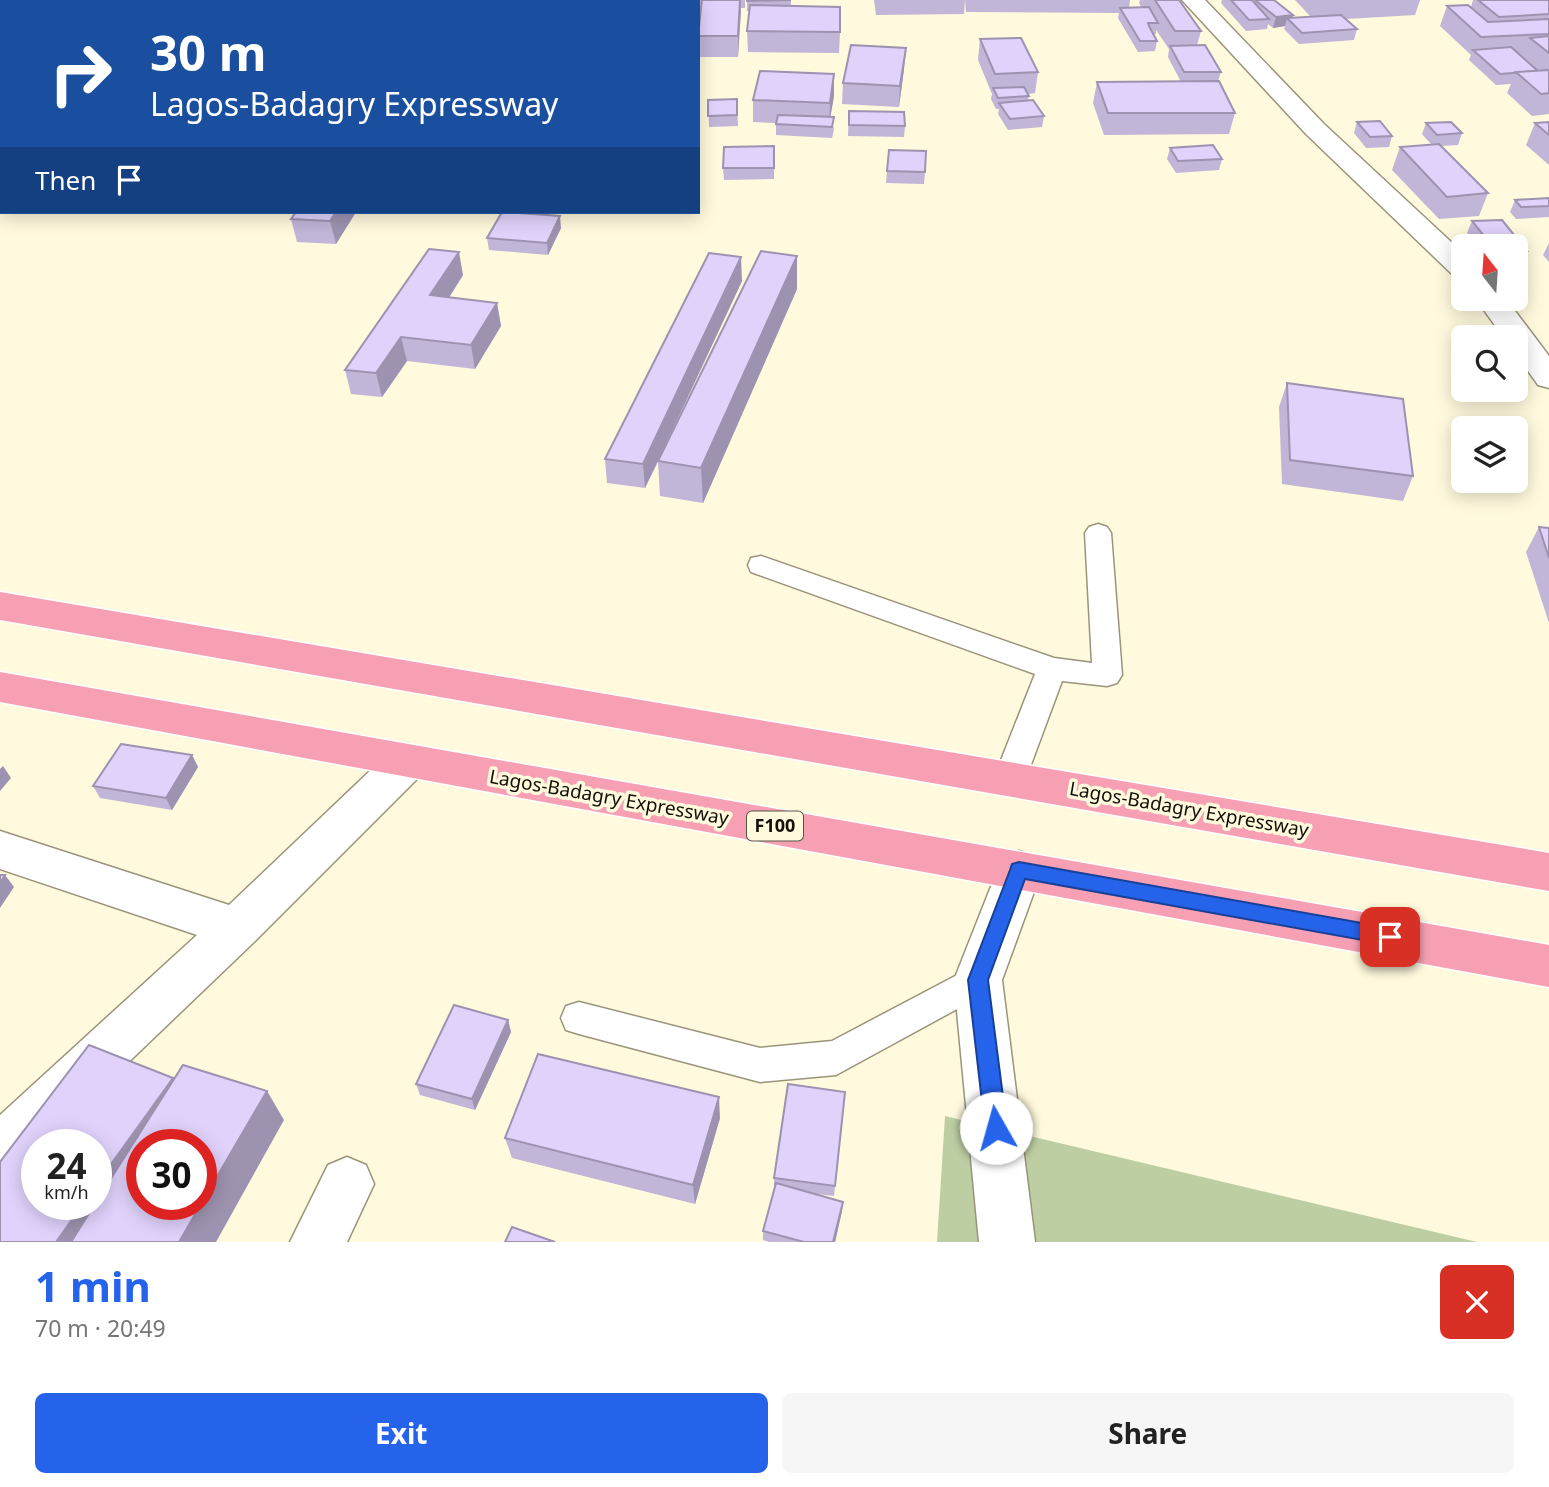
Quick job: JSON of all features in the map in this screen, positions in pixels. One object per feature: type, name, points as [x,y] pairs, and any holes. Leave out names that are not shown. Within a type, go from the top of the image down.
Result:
[{"type":"highway","name":"Lagos-Badagry Expressway","points":[[0,606],[1549,872]]},
{"type":"highway","name":"Lagos-Badagry Expressway","points":[[0,687],[1549,966]]},
{"type":"street","points":[[1193,0],[1315,129],[1451,258]]},
{"type":"street","points":[[1501,312],[1549,377]]},
{"type":"street","points":[[0,1150],[237,928],[408,761]]},
{"type":"street","points":[[0,850],[237,928]]},
{"type":"street","points":[[1007,1242],[978,980],[1019,870]]},
{"type":"street","points":[[318,1242],[347,1184]]},
{"type":"lane","points":[[761,565],[1052,669],[1107,676],[1098,533]]},
{"type":"lane","points":[[1010,778],[1052,669]]},
{"type":"lane","points":[[579,1018],[760,1065],[786,1063],[836,1058],[978,980]]},
{"type":"green space","points":[[945,1116],[1477,1242],[937,1242]]},
{"type":"building","points":[[702,0],[740,0],[738,36],[700,36]]},
{"type":"building","points":[[1155,0],[1179,0],[1201,31],[1175,31]]},
{"type":"building","points":[[1231,0],[1252,0],[1269,19],[1249,20]]},
{"type":"building","points":[[1255,0],[1274,0],[1293,15],[1276,17]]},
{"type":"building","points":[[1478,0],[1549,0],[1549,14],[1499,17]]},
{"type":"building","points":[[750,5],[840,7],[840,32],[747,31]]},
{"type":"building","points":[[1468,5],[1488,22],[1549,19],[1549,34],[1481,37],[1447,6]]},
{"type":"building","points":[[1149,7],[1158,23],[1148,23],[1157,41],[1140,41],[1120,8]]},
{"type":"building","points":[[1341,15],[1357,29],[1302,33],[1287,18]]},
{"type":"building","points":[[1549,36],[1549,53],[1530,38]]},
{"type":"building","points":[[1021,38],[1038,72],[995,74],[980,39]]},
{"type":"building","points":[[851,45],[906,48],[900,86],[843,83]]},
{"type":"building","points":[[1205,45],[1221,72],[1184,72],[1170,46]]},
{"type":"building","points":[[1511,47],[1538,71],[1500,74],[1473,50]]},
{"type":"building","points":[[1549,70],[1549,93],[1541,94],[1516,72]]},
{"type":"building","points":[[760,71],[834,74],[830,103],[753,100]]},
{"type":"building","points":[[1219,81],[1235,113],[1108,113],[1097,82]]},
{"type":"building","points":[[1024,87],[1029,96],[998,98],[993,88]]},
{"type":"building","points":[[737,99],[737,115],[708,116],[708,100]]},
{"type":"building","points":[[1033,100],[1044,116],[1010,119],[999,103]]},
{"type":"building","points":[[849,111],[904,112],[905,126],[849,125]]},
{"type":"building","points":[[778,115],[834,117],[832,127],[776,124]]},
{"type":"building","points":[[1380,121],[1392,136],[1370,137],[1357,122]]},
{"type":"building","points":[[1451,122],[1462,133],[1437,135],[1426,123]]},
{"type":"building","points":[[1549,122],[1549,135],[1535,123]]},
{"type":"building","points":[[1439,144],[1488,193],[1447,197],[1400,147]]},
{"type":"building","points":[[1213,145],[1222,159],[1178,161],[1170,148]]},
{"type":"building","points":[[774,146],[774,168],[723,168],[724,147]]},
{"type":"building","points":[[889,150],[926,151],[925,172],[887,171]]},
{"type":"building","points":[[1549,198],[1549,206],[1521,207],[1515,200]]},
{"type":"building","points":[[295,214],[335,214],[330,221],[291,219]]},
{"type":"building","points":[[501,214],[560,216],[547,243],[487,238]]},
{"type":"building","points":[[1502,220],[1513,234],[1482,234],[1472,221]]},
{"type":"building","points":[[429,249],[459,252],[430,295],[497,303],[471,345],[401,337],[376,373],[345,370]]},
{"type":"building","points":[[761,251],[797,256],[701,468],[658,461]]},
{"type":"building","points":[[709,253],[741,257],[643,464],[605,459]]},
{"type":"building","points":[[1287,383],[1403,399],[1413,476],[1290,460]]},
{"type":"building","points":[[1539,527],[1549,528],[1549,558]]},
{"type":"building","points":[[121,744],[192,755],[166,798],[93,786]]},
{"type":"building","points":[[454,1005],[508,1020],[472,1099],[416,1084]]},
{"type":"building","points":[[89,1045],[173,1078],[136,1129],[126,1129],[126,1143],[112,1163],[112,1129],[25,1129]]},
{"type":"building","points":[[538,1054],[719,1097],[693,1185],[505,1138]]},
{"type":"building","points":[[183,1065],[267,1091],[217,1177],[217,1129],[142,1129]]},
{"type":"building","points":[[788,1084],[845,1092],[835,1186],[774,1178]]},
{"type":"building","points":[[21,1134],[21,1220],[72,1220],[56,1242],[0,1242],[0,1162]]},
{"type":"building","points":[[126,1155],[126,1220],[192,1220],[179,1242],[71,1242],[85,1220],[112,1220],[112,1177]]},
{"type":"building","points":[[776,1183],[843,1202],[833,1242],[804,1242],[763,1231]]},
{"type":"building","points":[[512,1227],[555,1242],[505,1242]]},
{"type":"route","points":[[996,1128],[978,980],[1019,870],[1390,937]]}]
